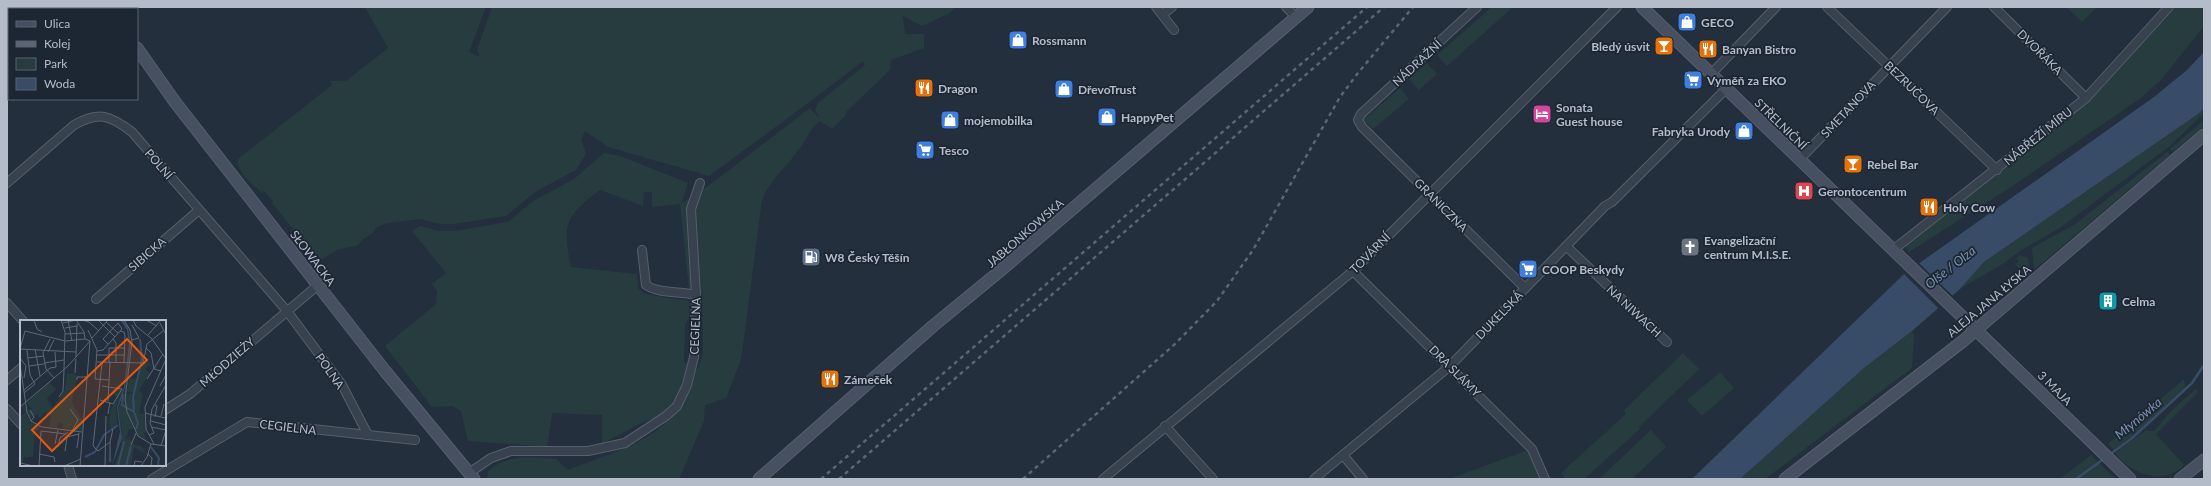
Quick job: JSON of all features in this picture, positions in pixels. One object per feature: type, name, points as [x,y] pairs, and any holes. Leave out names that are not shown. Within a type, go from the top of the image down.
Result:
[{"type":"street","points":[[1156,7],[1174,30]]},
{"type":"street","points":[[1163,14],[1172,7]]},
{"type":"street","points":[[1286,7],[1296,17]]},
{"type":"street","name":"JABŁONKOWSKA","points":[[759,479],[933,326],[1000,271],[1308,7]]},
{"type":"street","name":"NÁDRAŽNÍ","points":[[1358,120],[1361,114],[1477,7]]},
{"type":"street","name":"TOVÁRNÍ","points":[[1103,479],[1353,271],[1429,193],[1617,7]]},
{"type":"street","name":"STŘELNIČNÍ","points":[[1642,7],[1799,160],[1962,315]]},
{"type":"street","points":[[1711,74],[1776,7]]},
{"type":"street","name":"BEZRUČOVA","points":[[1828,7],[1997,170]]},
{"type":"street","name":"SMETANOVA","points":[[1799,160],[1947,7]]},
{"type":"street","name":"DVOŘÁKA","points":[[1994,7],[2086,98]]},
{"type":"street","name":"NÁBŘEŽÍ MÍRU","points":[[1893,250],[1997,170],[2086,98],[2169,7]]},
{"type":"street","name":"SŁOWACKA","points":[[138,50],[154,74],[384,371],[472,476]]},
{"type":"street","name":"DUKELSKÁ","points":[[1314,479],[1450,366],[1566,246],[1726,89]]},
{"type":"street","name":"POLNÍ","points":[[7,183],[74,125],[84,120],[100,116],[115,119],[132,132],[287,311]]},
{"type":"street","name":"GRANICZNA","points":[[1358,120],[1362,127],[1525,288]]},
{"type":"street","name":"ALEJA JANA ŁYSKA","points":[[1785,479],[1977,330],[2204,135]]},
{"type":"street","name":"CEGIELNA","points":[[472,476],[491,458],[510,451],[588,451],[625,443],[666,416],[677,406],[683,396],[694,358],[696,295],[691,209],[700,183]]},
{"type":"street","name":"SIBICKA","points":[[96,299],[199,210]]},
{"type":"street","name":"NA NIWACH","points":[[1566,246],[1667,342]]},
{"type":"street","points":[[642,250],[643,274],[646,285],[652,289],[682,291],[696,295]]},
{"type":"street","name":"DRA SLÁMY","points":[[1353,271],[1532,448],[1545,479]]},
{"type":"street","name":"MŁODZIEŻY","points":[[166,409],[190,394],[318,285]]},
{"type":"street","points":[[7,303],[22,320]]},
{"type":"street","name":"POLNA","points":[[287,311],[342,385],[368,434]]},
{"type":"street","name":"3 MAJA","points":[[1962,315],[2105,457],[2130,479]]},
{"type":"street","points":[[7,380],[20,369]]},
{"type":"street","points":[[7,409],[20,423]]},
{"type":"street","name":"CEGIELNA","points":[[152,479],[247,422],[415,440]]},
{"type":"street","points":[[1166,426],[1213,479]]},
{"type":"street","points":[[1343,455],[1363,479]]},
{"type":"street","points":[[2180,479],[2204,460]]},
{"type":"street","points":[[68,466],[72,479]]},
{"type":"green space","points":[[7,7],[104,8],[8,8],[7,47]]},
{"type":"green space","points":[[365,7],[486,7],[469,52],[480,57],[477,50],[492,7],[956,7],[948,14],[922,26],[903,16],[905,34],[924,34],[924,48],[891,60],[890,70],[847,111],[845,116],[832,129],[820,121],[812,129],[797,152],[770,185],[762,200],[741,360],[726,398],[705,405],[704,421],[679,479],[487,479],[488,471],[495,466],[512,459],[529,457],[556,459],[568,470],[642,440],[661,427],[678,411],[643,422],[602,444],[602,415],[552,413],[547,447],[468,441],[461,411],[452,406],[432,407],[385,346],[436,304],[437,291],[432,284],[446,273],[412,231],[420,226],[439,231],[454,231],[508,222],[533,201],[574,179],[604,153],[620,156],[688,183],[681,204],[712,183],[810,108],[819,118],[815,110],[818,103],[865,65],[863,61],[709,176],[608,147],[585,131],[581,139],[586,154],[576,170],[535,192],[506,216],[453,224],[440,224],[420,219],[387,223],[376,228],[372,234],[363,239],[358,245],[337,250],[319,261],[272,203],[273,201],[264,191],[262,193],[242,173],[238,164],[238,159],[332,85],[330,81],[346,81],[388,48]],"holes":[[[600,190],[643,206],[644,192],[652,192],[652,207],[680,204],[689,289],[702,295],[703,354],[698,369],[684,362],[685,325],[689,317],[689,301],[644,294],[638,288],[637,274],[571,267],[567,241],[569,222],[579,207],[588,199]]]},
{"type":"green space","points":[[1492,7],[1513,7],[1447,66],[1437,55]]},
{"type":"green space","points":[[2066,7],[2097,7],[2082,22]]},
{"type":"green space","points":[[2176,7],[2204,7],[2204,26],[2160,81],[2138,100],[2014,185],[1909,252],[1904,244],[2087,101]]},
{"type":"green space","points":[[1427,63],[1437,74],[1419,90],[1409,79]]},
{"type":"green space","points":[[1400,88],[1409,99],[1373,129],[1363,120]]},
{"type":"green space","points":[[2204,108],[2204,113],[2170,146],[2061,227],[1960,289],[1984,262],[2198,114]]},
{"type":"green space","points":[[2204,120],[2204,126],[2173,152],[2170,149]]},
{"type":"green space","points":[[2167,152],[2171,154],[2034,270],[2032,248],[2074,225]]},
{"type":"green space","points":[[2020,255],[2028,258],[2030,273],[2026,277],[2015,264],[2019,262],[2016,258]]},
{"type":"green space","points":[[1912,331],[1914,336],[1912,368],[1765,479],[1740,479],[1864,368]]},
{"type":"green space","points":[[1683,353],[1699,369],[1639,427],[1640,429],[1584,479],[1566,479],[1561,473],[1626,414],[1624,410]]},
{"type":"green space","points":[[1720,372],[1734,388],[1702,416],[1687,400]]},
{"type":"green space","points":[[2184,379],[2185,387],[2143,427],[2114,450],[2108,444]]},
{"type":"green space","points":[[2196,389],[2198,392],[2156,434],[2184,465],[2167,475],[2157,476],[2139,472],[2122,461],[2115,453],[2145,431],[2154,431],[2173,409]]},
{"type":"green space","points":[[1651,430],[1666,447],[1632,479],[1599,479]]},
{"type":"green space","points":[[1528,450],[1539,479],[1449,479]]},
{"type":"green space","points":[[2091,455],[2115,479],[2060,479]]},
{"type":"water","name":"Olše / Olza","points":[[2204,52],[2204,108],[2198,114],[1984,262],[1960,289],[1912,331],[1864,368],[1740,479],[1692,479],[1904,274],[2154,97],[2187,70]]},
{"type":"pier","points":[[1917,261],[1954,297],[1940,310],[1903,273]]},
{"type":"waterway","name":"Młynówka","points":[[2109,455],[2131,439],[2192,383],[2204,365]]},
{"type":"waterway","name":"Młynówka","points":[[2076,479],[2105,458]]},
{"type":"railway","points":[[821,479],[1367,7]]},
{"type":"railway","points":[[839,479],[1384,7]]},
{"type":"railway","points":[[1023,479],[1175,344],[1217,301],[1253,250],[1340,97],[1413,7]]},
{"type":"place","name":"GECO","points":[[1687,22]]},
{"type":"place","name":"Rossmann","points":[[1018,40]]},
{"type":"place","name":"Bledý úsvit","points":[[1664,46]]},
{"type":"place","name":"Banyan Bistro","points":[[1708,49]]},
{"type":"place","name":"Vyměň za EKO","points":[[1693,80]]},
{"type":"place","name":"Dragon","points":[[924,88]]},
{"type":"place","name":"DřevoTrust","points":[[1064,89]]},
{"type":"place","name":"Sonata Guest house","points":[[1542,114]]},
{"type":"place","name":"HappyPet","points":[[1107,117]]},
{"type":"place","name":"mojemobilka","points":[[950,120]]},
{"type":"place","name":"Fabryka Urody","points":[[1744,131]]},
{"type":"place","name":"Tesco","points":[[925,150]]},
{"type":"place","name":"Rebel Bar","points":[[1853,164]]},
{"type":"place","name":"Gerontocentrum","points":[[1804,191]]},
{"type":"place","name":"Holy Cow","points":[[1929,207]]},
{"type":"place","name":"Evangelizační centrum M.I.S.E.","points":[[1690,247]]},
{"type":"place","name":"W8 Český Těšín","points":[[811,257]]},
{"type":"place","name":"COOP Beskydy","points":[[1528,269]]},
{"type":"place","name":"Celma","points":[[2108,301]]},
{"type":"place","name":"Zámeček","points":[[830,379]]}]
